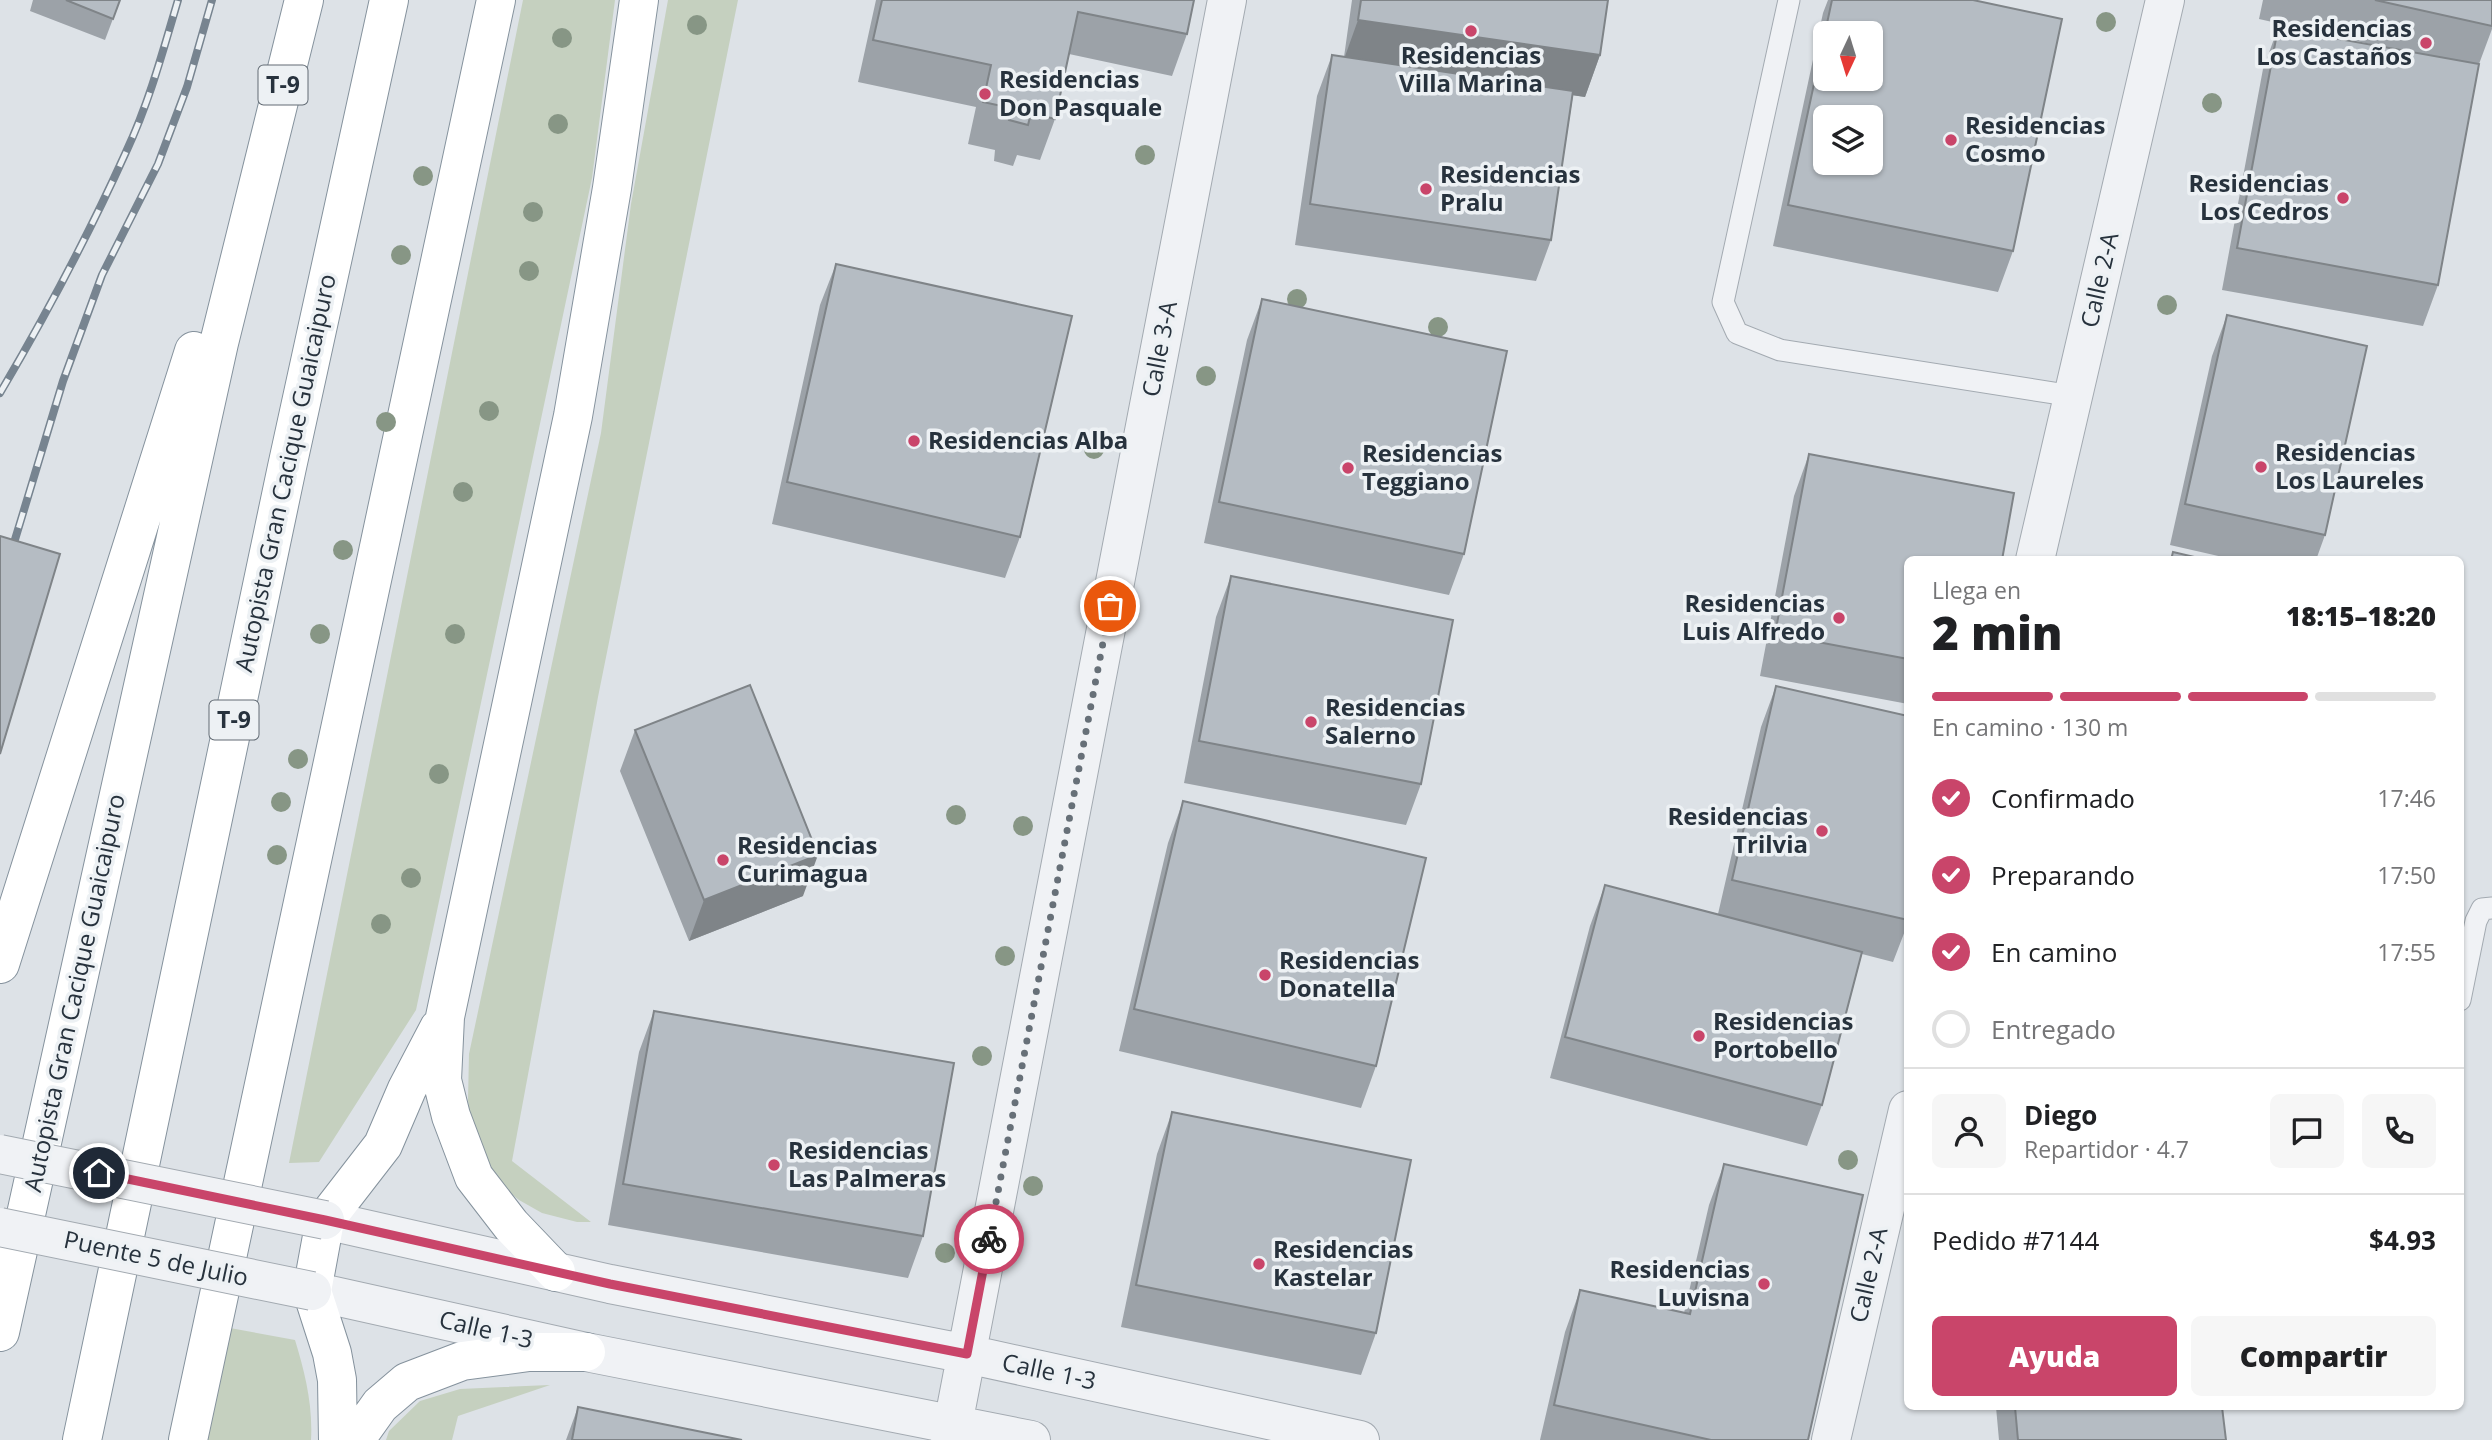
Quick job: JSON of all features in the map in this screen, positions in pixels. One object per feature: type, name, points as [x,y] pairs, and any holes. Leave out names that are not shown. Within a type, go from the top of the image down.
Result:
[{"type":"highway","name":"Autopista Gran Cacique Guaicaipuro","points":[[0,1332],[219,343],[304,0]]},
{"type":"highway","name":"Autopista Gran Cacique Guaicaipuro","points":[[82,1440],[389,0]]},
{"type":"highway","points":[[188,1440],[496,0]]},
{"type":"highway","points":[[556,1272],[511,1225],[474,1177],[451,1116],[442,1080],[445,1017],[573,416],[612,188],[639,0]]},
{"type":"highway","points":[[0,964],[208,309],[262,169]]},
{"type":"highway","points":[[338,1440],[337,1380],[332,1353],[312,1291],[325,1220],[383,1145],[407,1089],[445,1017]]},
{"type":"highway","points":[[355,1440],[380,1405],[407,1382],[462,1361],[529,1352],[586,1352]]},
{"type":"street","name":"Calle 3-A","points":[[952,1432],[1227,0]]},
{"type":"street","name":"Calle 2-A","points":[[2036,556],[2165,0]]},
{"type":"street","name":"Calle 2-A","points":[[1831,1440],[1904,1127]]},
{"type":"street","points":[[0,1154],[325,1220]]},
{"type":"street","name":"Calle 1-3","points":[[325,1220],[556,1272],[967,1354],[1360,1440]]},
{"type":"street","name":"Puente 5 de Julio","points":[[0,1227],[312,1291]]},
{"type":"street","name":"Calle 1-3","points":[[312,1291],[952,1432],[1031,1440]]},
{"type":"lane","points":[[1789,0],[1723,302],[1737,333],[1780,350],[2073,396]]},
{"type":"lane","points":[[2464,980],[2476,921],[2482,909],[2492,908]]},
{"type":"green space","points":[[523,0],[615,0],[592,178],[416,1010],[319,1162],[289,1163]]},
{"type":"green space","points":[[668,0],[738,0],[598,697],[512,1161],[591,1222],[577,1222],[542,1213],[500,1185],[472,1136],[468,1100],[469,1054],[601,433],[631,204]]},
{"type":"green space","points":[[230,1328],[295,1340],[308,1389],[311,1440],[206,1440]]},
{"type":"green space","points":[[550,1385],[458,1416],[452,1440],[386,1440],[389,1431],[420,1401],[460,1389]]},
{"type":"building","points":[[66,0],[120,0],[113,19]]},
{"type":"building","points":[[882,0],[1194,0],[1187,34],[1078,12],[1055,119],[1031,113],[1028,125],[1009,120],[1011,108],[983,102],[991,65],[873,40]]},
{"type":"building","points":[[1361,0],[1608,0],[1600,55],[1358,20]]},
{"type":"building","name":"Residencias Cosmo","points":[[1832,0],[1973,0],[2062,19],[2013,251],[1788,205],[1813,89],[1813,91],[1883,91],[1883,21],[1827,21]]},
{"type":"building","points":[[2375,0],[2492,0],[2492,26]]},
{"type":"building","name":"Residencias Los Cedros","points":[[2278,28],[2479,64],[2438,285],[2237,248]]},
{"type":"building","name":"Residencias Pralu","points":[[1332,55],[1573,91],[1551,240],[1310,204]]},
{"type":"building","name":"Residencias Alba","points":[[836,264],[1072,316],[1020,537],[787,482]]},
{"type":"building","name":"Residencias Teggiano","points":[[1262,299],[1507,351],[1464,554],[1219,502]]},
{"type":"building","name":"Residencias Los Laureles","points":[[2227,315],[2367,346],[2325,535],[2185,504]]},
{"type":"building","name":"Residencias Luis Alfredo","points":[[1809,454],[2014,493],[2003,556],[1904,556],[1904,658],[1775,634]]},
{"type":"building","points":[[0,536],[60,554],[0,754]]},
{"type":"building","points":[[2173,552],[2190,556],[2172,556]]},
{"type":"building","name":"Residencias Salerno","points":[[1231,576],[1453,620],[1421,784],[1199,741]]},
{"type":"building","name":"Residencias Curimagua","points":[[750,685],[818,855],[704,900],[635,730]]},
{"type":"building","name":"Residencias Trilvia","points":[[1776,686],[1904,715],[1904,919],[1732,880]]},
{"type":"building","name":"Residencias Donatella","points":[[1183,801],[1426,858],[1376,1066],[1134,1009]]},
{"type":"building","name":"Residencias Portobello","points":[[1605,885],[1862,952],[1822,1105],[1565,1037]]},
{"type":"building","name":"Residencias Las Palmeras","points":[[654,1011],[954,1063],[923,1236],[623,1184]]},
{"type":"building","name":"Residencias Kastelar","points":[[1172,1112],[1411,1160],[1376,1333],[1136,1285]]},
{"type":"building","name":"Residencias Luvisna","points":[[1724,1164],[1863,1195],[1808,1440],[1711,1440],[1554,1405],[1580,1290],[1690,1314]]},
{"type":"building","points":[[578,1407],[742,1440],[572,1440]]},
{"type":"building","points":[[2015,1410],[2222,1410],[2226,1440],[2018,1440]]},
{"type":"railway","points":[[0,393],[66,274],[126,152],[149,96],[178,0]]},
{"type":"railway","points":[[0,589],[63,381],[102,275],[158,164],[187,87],[212,0]]},
{"type":"way so far","points":[[989,1239],[1110,606]]},
{"type":"place","name":"Residencias Villa Marina","points":[[1471,31]]},
{"type":"place","name":"Residencias Los Castaños","points":[[2426,43]]},
{"type":"place","name":"Residencias Don Pasquale","points":[[985,94]]},
{"type":"place","name":"Residencias Cosmo","points":[[1951,140]]},
{"type":"place","name":"Residencias Pralu","points":[[1426,189]]},
{"type":"place","name":"Residencias Los Cedros","points":[[2343,198]]},
{"type":"place","name":"Residencias Alba","points":[[914,441]]},
{"type":"place","name":"Residencias Los Laureles","points":[[2261,467]]},
{"type":"place","name":"Residencias Teggiano","points":[[1348,468]]},
{"type":"place","name":"Residencias Luis Alfredo","points":[[1839,618]]},
{"type":"place","name":"Residencias Salerno","points":[[1311,722]]},
{"type":"place","name":"Residencias Trilvia","points":[[1822,831]]},
{"type":"place","name":"Residencias Curimagua","points":[[723,860]]},
{"type":"place","name":"Residencias Donatella","points":[[1265,975]]},
{"type":"place","name":"Residencias Portobello","points":[[1699,1036]]},
{"type":"place","name":"Residencias Las Palmeras","points":[[774,1165]]},
{"type":"place","name":"Residencias Kastelar","points":[[1259,1264]]},
{"type":"place","name":"Residencias Luvisna","points":[[1764,1284]]},
{"type":"route","points":[[99,1173],[610,1284],[967,1354],[989,1239]]}]
